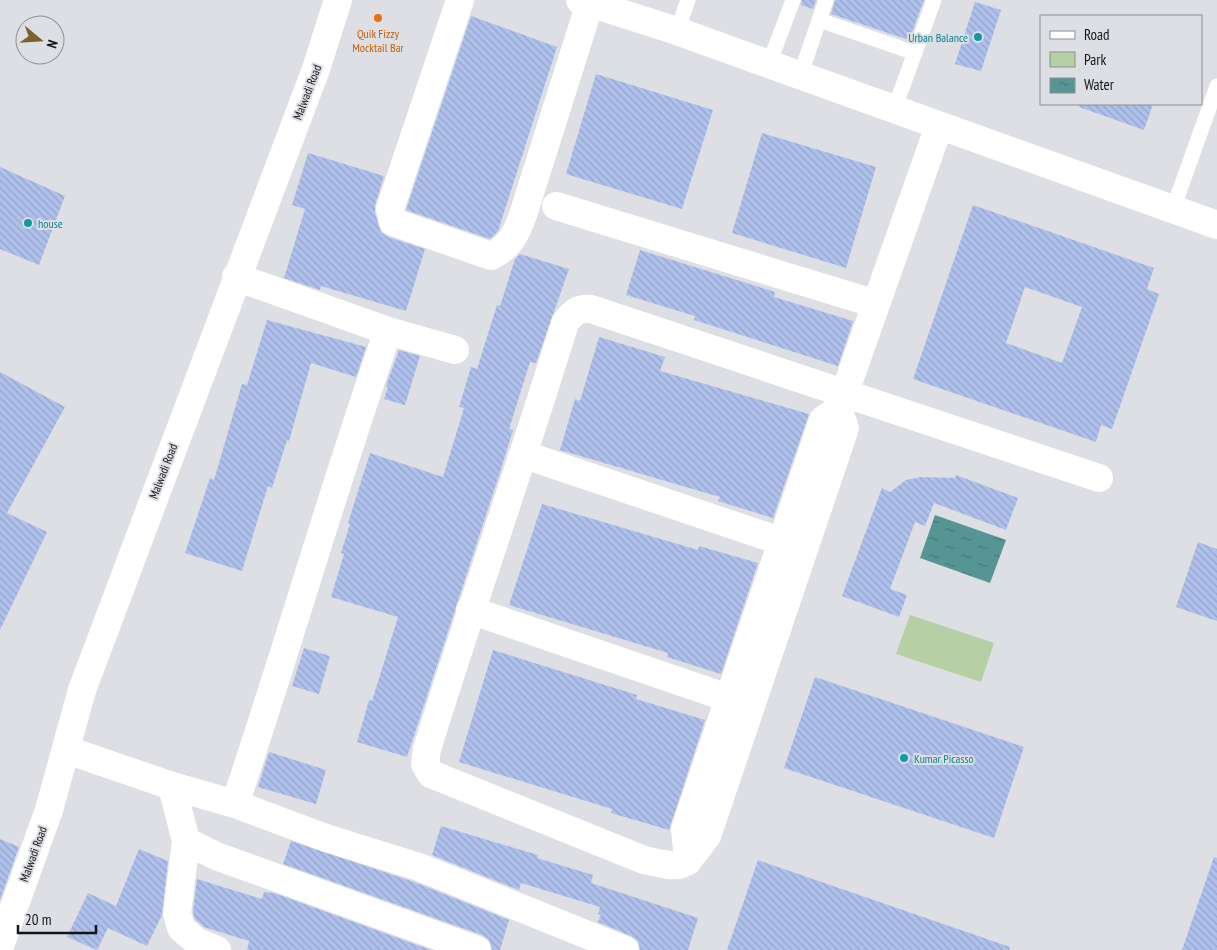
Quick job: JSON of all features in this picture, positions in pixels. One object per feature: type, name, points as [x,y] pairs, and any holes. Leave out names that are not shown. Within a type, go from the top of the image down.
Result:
[{"type":"street","name":"Malwadi Road","points":[[0,946],[49,810],[82,690],[316,69],[338,0]]},
{"type":"street","points":[[460,0],[390,209],[393,222],[491,256],[501,251],[513,239],[523,215],[585,2],[677,31],[1217,226]]},
{"type":"street","points":[[939,126],[841,400],[845,428],[793,546],[740,702],[707,836],[688,861],[675,867],[644,860],[431,774],[425,764],[427,749],[470,610],[525,455],[565,323],[573,312],[581,308],[591,309],[841,400],[1099,478]]},
{"type":"street","points":[[556,206],[876,304]]},
{"type":"street","points":[[236,278],[388,332],[455,350]]},
{"type":"street","points":[[235,804],[269,704],[359,414],[388,332]]},
{"type":"street","points":[[525,455],[793,546]]},
{"type":"street","points":[[470,610],[740,702]]},
{"type":"street","points":[[67,750],[172,786],[235,804],[326,838],[419,866],[625,950]]},
{"type":"street","points":[[172,786],[186,841],[177,913],[179,921],[181,928],[196,941],[217,950]]},
{"type":"street","points":[[186,841],[216,856],[477,950]]},
{"type":"lane","points":[[677,31],[688,0]]},
{"type":"lane","points":[[769,64],[793,0]]},
{"type":"lane","points":[[800,76],[826,0]]},
{"type":"lane","points":[[894,110],[934,0]]},
{"type":"lane","points":[[819,20],[915,53]]},
{"type":"lane","points":[[1173,209],[1217,86]]},
{"type":"green space","points":[[910,615],[994,643],[981,682],[896,654]]},
{"type":"water","points":[[935,515],[1006,540],[990,583],[920,558]]},
{"type":"building","points":[[802,0],[816,0],[813,9],[801,5]]},
{"type":"building","points":[[835,0],[924,0],[909,40],[831,14]]},
{"type":"building","name":"Urban Balance","points":[[975,2],[1001,10],[981,71],[955,64]]},
{"type":"building","points":[[471,16],[557,47],[498,231],[490,239],[406,210]]},
{"type":"building","points":[[596,74],[713,110],[682,209],[566,174]]},
{"type":"building","points":[[1080,105],[1153,105],[1144,130],[1079,107]]},
{"type":"building","points":[[762,133],[876,167],[846,268],[732,233]]},
{"type":"building","points":[[308,153],[384,176],[375,205],[375,213],[381,232],[388,237],[425,249],[406,311],[321,286],[320,290],[284,278],[305,209],[292,205]]},
{"type":"building","name":"house","points":[[0,167],[65,196],[39,265],[0,249]]},
{"type":"building","points":[[973,205],[1154,268],[1147,289],[1159,294],[1112,429],[1101,425],[1096,442],[913,379]],"holes":[[[1025,287],[1082,307],[1062,363],[1006,343]]]},
{"type":"building","points":[[640,250],[775,292],[774,297],[853,321],[838,366],[694,320],[695,316],[626,295]]},
{"type":"building","points":[[520,254],[569,269],[536,363],[530,362],[509,429],[513,430],[500,472],[407,757],[357,742],[369,700],[372,701],[398,617],[331,597],[344,554],[341,553],[350,524],[348,523],[370,453],[443,477],[464,408],[459,407],[471,367],[477,369],[497,305],[500,306],[515,259]]},
{"type":"building","points":[[267,320],[366,347],[356,377],[311,363],[289,441],[287,440],[272,488],[268,486],[242,571],[185,553],[210,478],[214,480],[242,384],[247,385]]},
{"type":"building","points":[[599,337],[665,357],[660,371],[809,414],[773,518],[718,501],[720,497],[560,450],[575,399],[580,401]]},
{"type":"building","points":[[399,350],[420,356],[405,405],[384,399],[388,387],[386,386]]},
{"type":"building","points":[[0,372],[65,407],[7,513],[47,532],[0,630]]},
{"type":"building","points":[[956,475],[1018,498],[1006,530],[934,503],[925,526],[915,522],[890,589],[907,595],[899,617],[842,596],[882,488],[890,492],[906,480],[921,477],[955,478]]},
{"type":"building","points":[[542,504],[698,550],[699,546],[758,563],[721,674],[667,657],[668,653],[509,605]]},
{"type":"building","points":[[1198,542],[1217,549],[1217,621],[1176,607]]},
{"type":"building","points":[[304,648],[330,656],[319,694],[292,686]]},
{"type":"building","points":[[493,650],[637,695],[636,699],[705,720],[669,830],[611,813],[612,809],[459,762]]},
{"type":"building","name":"Kumar Picasso","points":[[815,677],[1024,747],[994,838],[784,768]]},
{"type":"building","points":[[269,752],[326,770],[316,804],[258,787]]},
{"type":"building","points":[[441,826],[538,855],[537,858],[593,875],[591,883],[698,918],[688,950],[640,950],[638,941],[631,936],[598,922],[601,915],[598,914],[600,907],[521,883],[519,890],[432,855]]},
{"type":"building","points":[[0,839],[19,847],[0,900]]},
{"type":"building","points":[[291,841],[414,882],[509,920],[500,950],[492,950],[489,940],[482,935],[283,864]]},
{"type":"building","points":[[139,849],[168,861],[162,915],[147,946],[108,928],[97,950],[67,937],[88,893],[116,906]]},
{"type":"building","points":[[1214,857],[1217,858],[1217,950],[1182,950]]},
{"type":"building","points":[[758,860],[1010,947],[1009,950],[727,950]]},
{"type":"building","points":[[197,879],[262,899],[264,892],[274,893],[431,950],[247,950],[249,941],[204,927],[195,919],[193,912]]},
{"type":"place","name":"Quik Fizzy Mocktail Bar","points":[[378,18]]},
{"type":"place","name":"Urban Balance","points":[[978,37]]},
{"type":"place","name":"house","points":[[28,223]]},
{"type":"place","name":"Kumar Picasso","points":[[904,758]]}]
